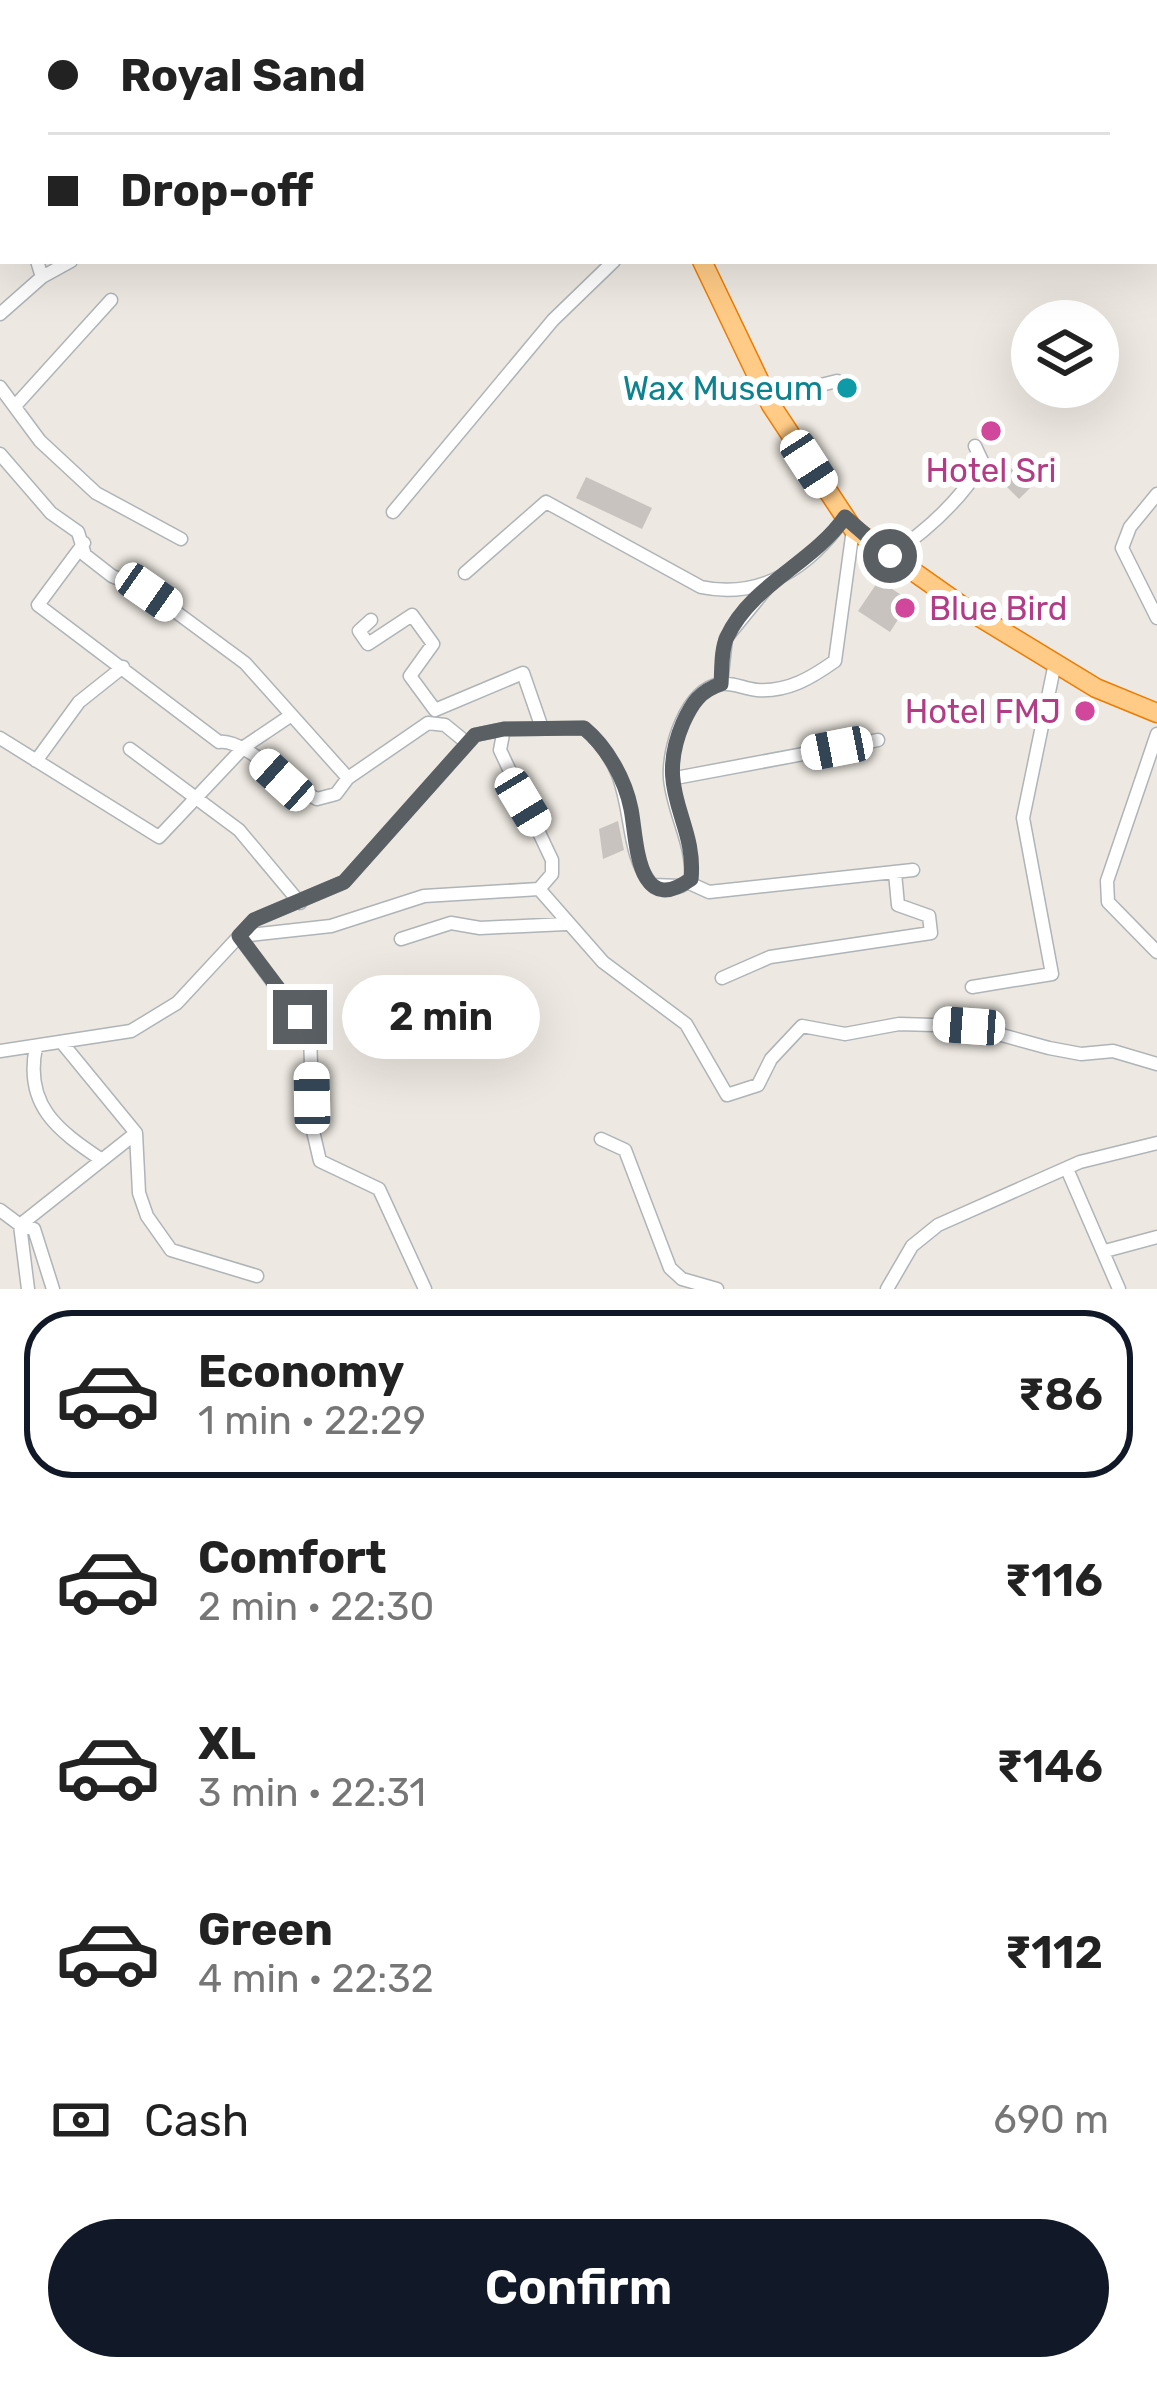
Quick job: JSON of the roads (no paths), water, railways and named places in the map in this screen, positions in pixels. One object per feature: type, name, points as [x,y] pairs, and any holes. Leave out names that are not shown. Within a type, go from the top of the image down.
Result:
[{"type":"highway","points":[[703,264],[768,398],[849,523],[890,556],[1055,663],[1155,709]]},
{"type":"street","points":[[38,264],[42,277]]},
{"type":"street","points":[[0,314],[42,277],[66,264]]},
{"type":"street","points":[[393,512],[553,320],[611,264]]},
{"type":"street","points":[[15,406],[111,300]]},
{"type":"street","points":[[768,398],[837,381]]},
{"type":"street","points":[[0,387],[40,441],[96,493],[181,539]]},
{"type":"street","points":[[890,556],[924,533],[969,485],[983,463],[975,446]]},
{"type":"street","points":[[0,454],[25,486],[84,542],[86,555],[112,576],[149,592],[245,663],[348,778]]},
{"type":"street","points":[[1157,494],[1130,527],[1122,548],[1157,618]]},
{"type":"street","points":[[465,573],[546,502],[701,586],[730,593],[771,583]]},
{"type":"street","points":[[721,684],[726,638],[771,583],[849,523]]},
{"type":"street","points":[[687,882],[693,861],[670,779],[676,740],[687,713],[703,690],[721,684],[758,690],[800,685],[835,661],[849,523]]},
{"type":"street","points":[[84,542],[38,605],[219,742],[244,747],[282,780],[317,799],[336,794],[348,778],[428,723],[445,725],[466,743]]},
{"type":"street","points":[[371,620],[359,631],[368,644],[412,615],[433,644],[410,676],[435,710],[523,673],[542,728]]},
{"type":"street","points":[[972,987],[1052,974],[1023,818],[1055,663]]},
{"type":"street","points":[[36,761],[79,702],[123,667]]},
{"type":"street","points":[[0,738],[159,837],[244,747],[290,716]]},
{"type":"street","points":[[0,1051],[131,1031],[177,1004],[254,920],[344,882],[466,743],[475,735],[504,729],[584,728],[600,741],[631,808],[640,871],[652,885],[687,882],[709,892],[913,870]]},
{"type":"street","points":[[239,936],[332,926],[424,896],[538,889],[552,874],[552,860],[500,750],[504,729]]},
{"type":"street","points":[[1157,734],[1107,881],[1108,902],[1157,952]]},
{"type":"street","points":[[670,779],[878,740]]},
{"type":"street","points":[[130,749],[239,830],[300,903]]},
{"type":"street","points":[[722,978],[770,957],[931,933],[929,916],[898,905],[895,873]]},
{"type":"street","points":[[538,889],[603,962],[686,1024],[727,1095],[758,1085],[771,1059],[802,1026],[845,1034],[899,1024],[969,1026],[1048,1048],[1081,1054],[1113,1052],[1157,1064]]},
{"type":"street","points":[[401,939],[451,923],[480,928],[566,924]]},
{"type":"street","points":[[239,936],[310,1033],[313,1131],[320,1161],[379,1189],[425,1289]]},
{"type":"street","points":[[63,1044],[136,1133],[140,1193],[147,1216],[171,1250],[257,1276]]},
{"type":"street","points":[[36,1047],[30,1073],[38,1105],[62,1133],[102,1160]]},
{"type":"street","points":[[20,1225],[136,1133]]},
{"type":"street","points":[[601,1139],[626,1150],[670,1268],[682,1279],[717,1289]]},
{"type":"street","points":[[887,1289],[912,1246],[938,1225],[1066,1169],[1157,1143]]},
{"type":"street","points":[[1066,1169],[1119,1289]]},
{"type":"street","points":[[0,1210],[34,1229],[53,1289]]},
{"type":"street","points":[[20,1225],[20,1259],[28,1289]]},
{"type":"street","points":[[1105,1251],[1157,1237]]},
{"type":"place","name":"Wax Museum","points":[[847,388]]},
{"type":"place","name":"Hotel Sri","points":[[991,431]]},
{"type":"place","name":"Blue Bird","points":[[905,608]]},
{"type":"place","name":"Hotel FMJ","points":[[1085,711]]}]
